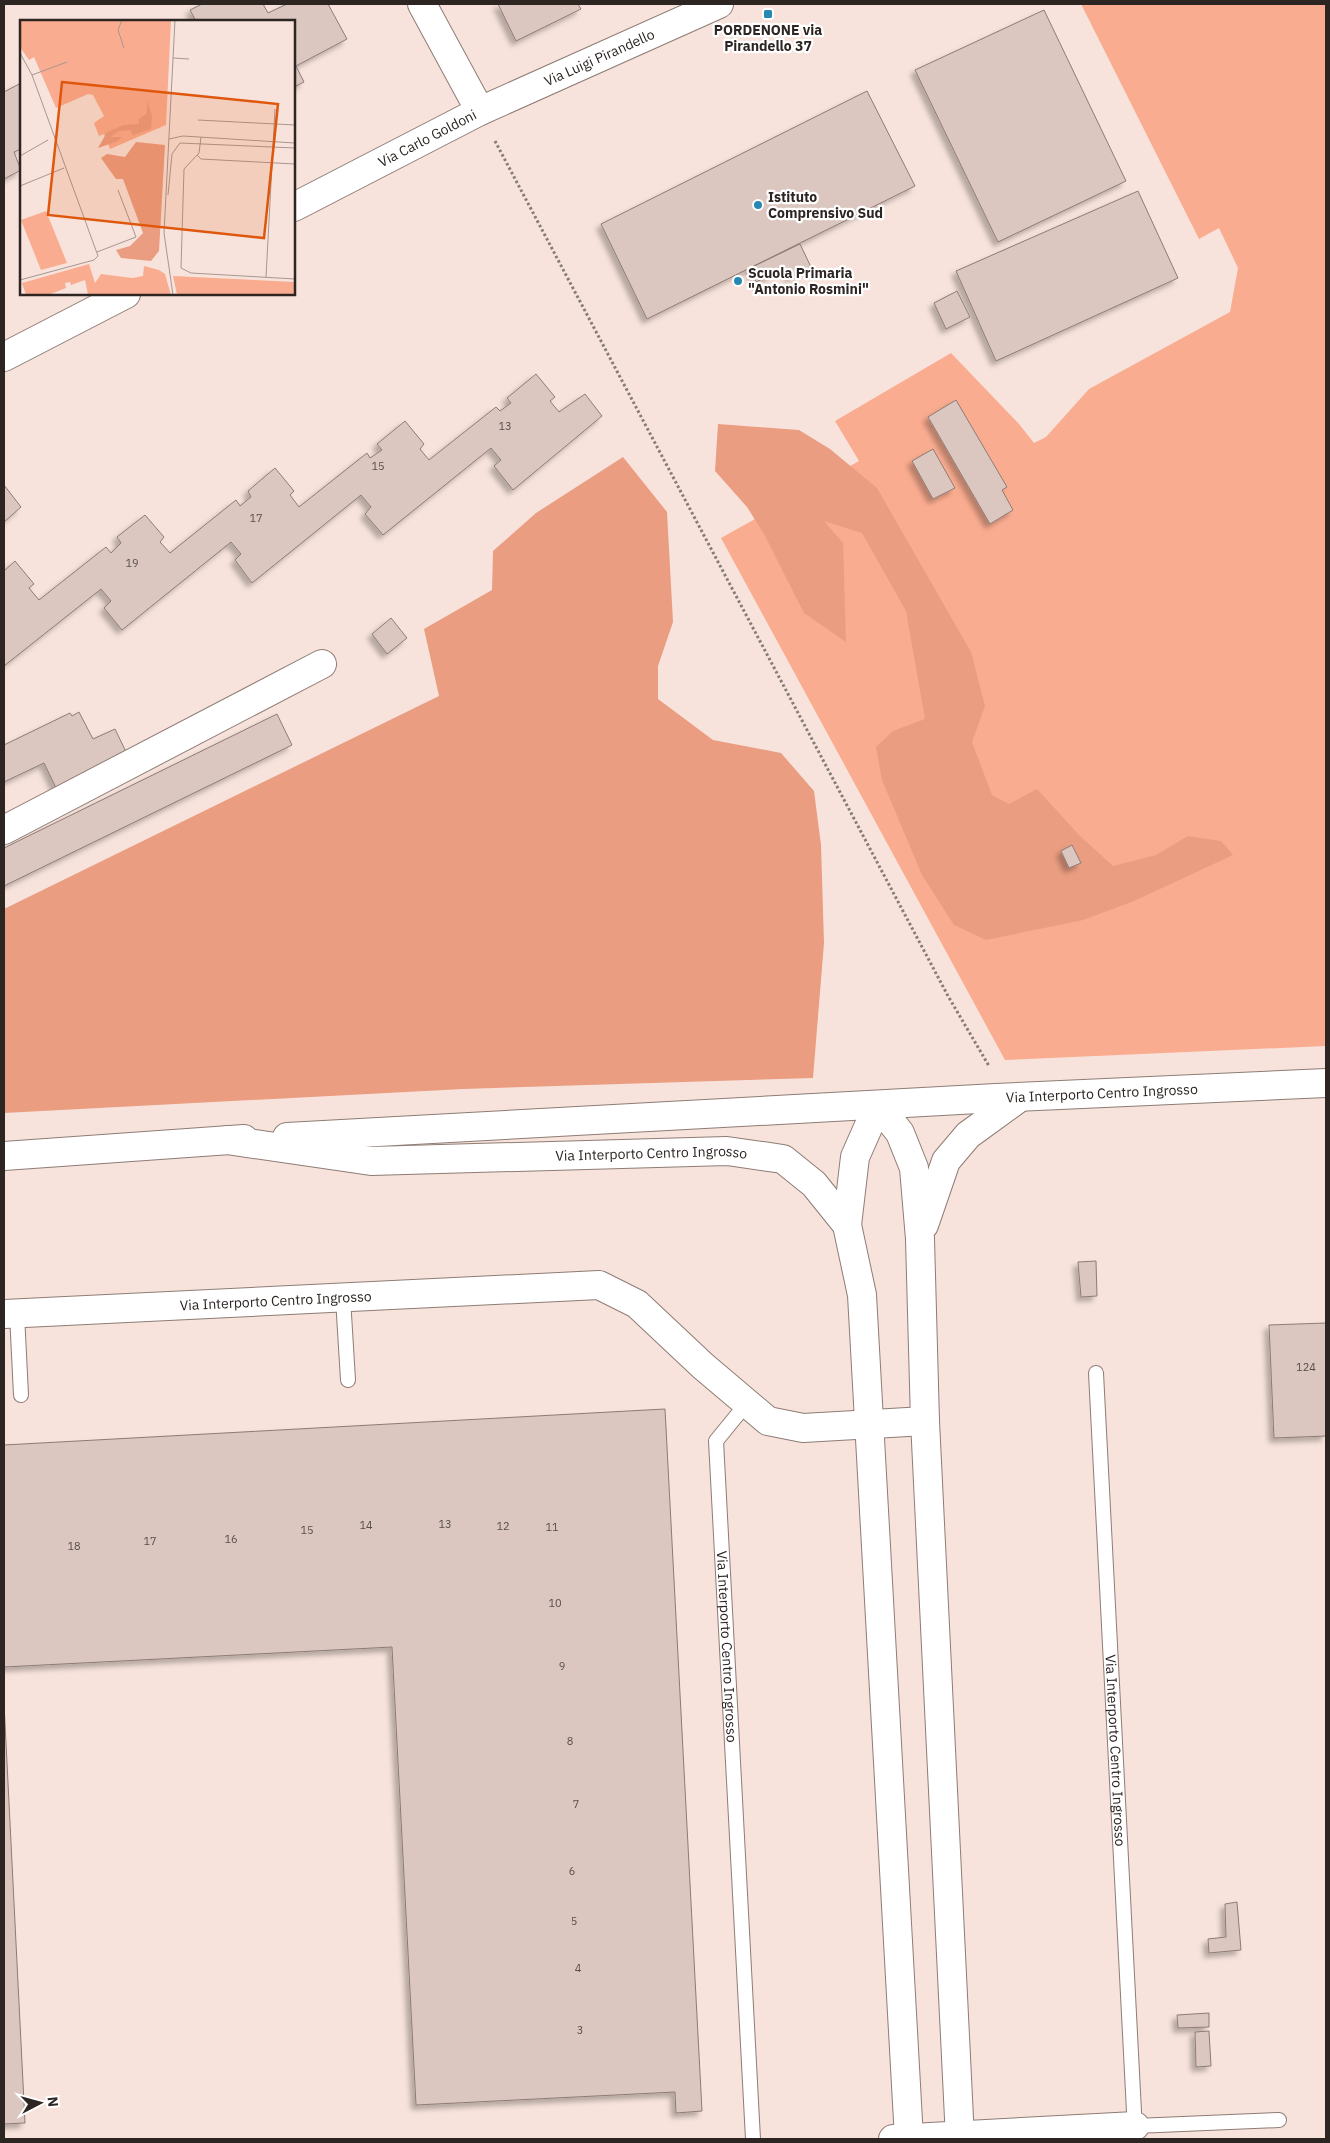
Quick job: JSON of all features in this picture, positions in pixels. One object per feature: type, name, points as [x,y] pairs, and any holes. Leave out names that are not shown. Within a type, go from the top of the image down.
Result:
[{"type":"street","name":"Via Carlo Goldoni","points":[[295,206],[480,112],[422,4]]},
{"type":"street","name":"Via Luigi Pirandello","points":[[480,112],[719,4]]},
{"type":"street","points":[[4,357],[124,295]]},
{"type":"street","points":[[4,830],[322,664]]},
{"type":"street","name":"Via Interporto Centro Ingrosso","points":[[4,1156],[227,1140],[1326,1083]]},
{"type":"street","points":[[920,1239],[946,1160],[968,1135],[1008,1098]]},
{"type":"street","points":[[847,1225],[855,1157],[878,1105],[900,1133],[914,1168],[920,1239],[925,1421],[960,2137]]},
{"type":"street","name":"Via Interporto Centro Ingrosso","points":[[227,1140],[371,1161],[727,1151],[783,1160],[814,1184],[847,1225],[862,1295],[870,1425],[903,2139],[1135,2133]]},
{"type":"street","name":"Via Interporto Centro Ingrosso","points":[[10,1314],[599,1286],[637,1304],[703,1366],[768,1421],[803,1428],[925,1421]]},
{"type":"lane","points":[[343,1298],[348,1380]]},
{"type":"lane","points":[[10,1314],[21,1395]]},
{"type":"lane","name":"Via Interporto Centro Ingrosso","points":[[1096,1373],[1135,2133]]},
{"type":"lane","name":"Via Interporto Centro Ingrosso","points":[[746,1404],[716,1441],[753,2139]]},
{"type":"lane","points":[[1135,2133],[1279,2120]]},
{"type":"path","points":[[480,112],[948,996],[1008,1098]]},
{"type":"shaded area","points":[[1081,4],[1326,4],[1326,1046],[1005,1060],[721,538],[859,461],[835,421],[951,353],[1019,424],[1034,443],[1046,437],[1089,389],[1230,312],[1238,268],[1219,228],[1199,239]]},
{"type":"shaded area","points":[[718,424],[799,430],[830,449],[877,488],[971,652],[985,706],[972,742],[992,795],[1009,804],[1037,789],[1079,835],[1113,866],[1156,855],[1188,836],[1221,841],[1233,855],[1134,901],[1083,920],[986,940],[954,925],[922,875],[882,780],[876,747],[893,731],[925,719],[906,611],[862,533],[824,521],[843,543],[846,642],[804,613],[764,534],[747,507],[715,471]]},
{"type":"shaded area","points":[[623,457],[667,512],[673,622],[658,666],[658,699],[713,740],[781,753],[814,791],[821,845],[824,943],[813,1078],[463,1089],[4,1113],[4,909],[439,696],[424,629],[492,590],[493,551],[536,513]]},
{"type":"building","points":[[202,4],[263,4],[268,13],[287,4],[328,4],[347,39],[296,66],[304,82],[295,86],[295,20],[195,20],[190,10]]},
{"type":"building","points":[[498,4],[578,4],[581,9],[516,41]]},
{"type":"building","points":[[1044,10],[1126,181],[998,242],[915,70]]},
{"type":"building","points":[[20,84],[20,149],[14,152],[20,171],[4,179],[4,92]]},
{"type":"building","name":"Istituto Comprensivo Sud","points":[[867,91],[915,186],[647,319],[601,224]]},
{"type":"building","points":[[1138,191],[1178,278],[996,361],[956,271]]},
{"type":"building","points":[[800,244],[811,267],[790,278],[785,269],[756,282],[750,268]]},
{"type":"building","points":[[957,291],[970,317],[946,329],[934,303]]},
{"type":"building","points":[[536,374],[555,397],[550,401],[559,412],[585,394],[602,416],[513,490],[494,466],[501,460],[491,448],[383,535],[365,514],[371,507],[361,495],[252,583],[235,560],[241,554],[231,542],[122,630],[104,608],[111,601],[101,589],[4,666],[4,571],[15,561],[34,584],[29,588],[39,600],[106,547],[111,553],[121,543],[117,537],[145,515],[164,537],[160,542],[170,553],[236,500],[240,506],[251,497],[248,491],[275,468],[294,491],[290,495],[299,507],[367,453],[370,458],[382,450],[377,444],[405,421],[424,444],[420,449],[429,460],[496,407],[500,411],[511,403],[507,398]]},
{"type":"building","points":[[956,400],[1007,487],[1002,490],[1013,510],[990,524],[928,417]]},
{"type":"building","points":[[933,449],[955,488],[933,499],[912,461]]},
{"type":"building","points":[[4,485],[21,507],[4,522]]},
{"type":"building","points":[[391,618],[407,638],[387,654],[372,634]]},
{"type":"building","points":[[79,712],[93,739],[115,729],[129,758],[59,794],[44,763],[4,782],[4,745],[70,713],[72,716]]},
{"type":"building","points":[[277,714],[292,745],[4,886],[4,848]]},
{"type":"building","points":[[1072,845],[1081,863],[1069,868],[1061,851]]},
{"type":"building","points":[[1096,1261],[1097,1296],[1081,1297],[1078,1262]]},
{"type":"building","points":[[1326,1323],[1326,1436],[1274,1438],[1269,1325]]},
{"type":"building","points":[[665,1409],[702,2111],[676,2113],[675,2092],[416,2105],[392,1647],[4,1667],[4,1445]]},
{"type":"building","points":[[4,1703],[25,2123],[4,2124]]},
{"type":"building","points":[[1237,1902],[1241,1950],[1209,1953],[1208,1939],[1226,1937],[1225,1904]]},
{"type":"building","points":[[1209,2013],[1209,2027],[1178,2028],[1177,2015]]},
{"type":"building","points":[[1209,2031],[1211,2066],[1196,2067],[1195,2032]]},
{"type":"place","name":"PORDENONE via Pirandello 37","points":[[768,14]]},
{"type":"place","name":"Istituto Comprensivo Sud","points":[[758,205]]},
{"type":"place","name":"Scuola Primaria \"Antonio Rosmini\"","points":[[738,281]]}]
